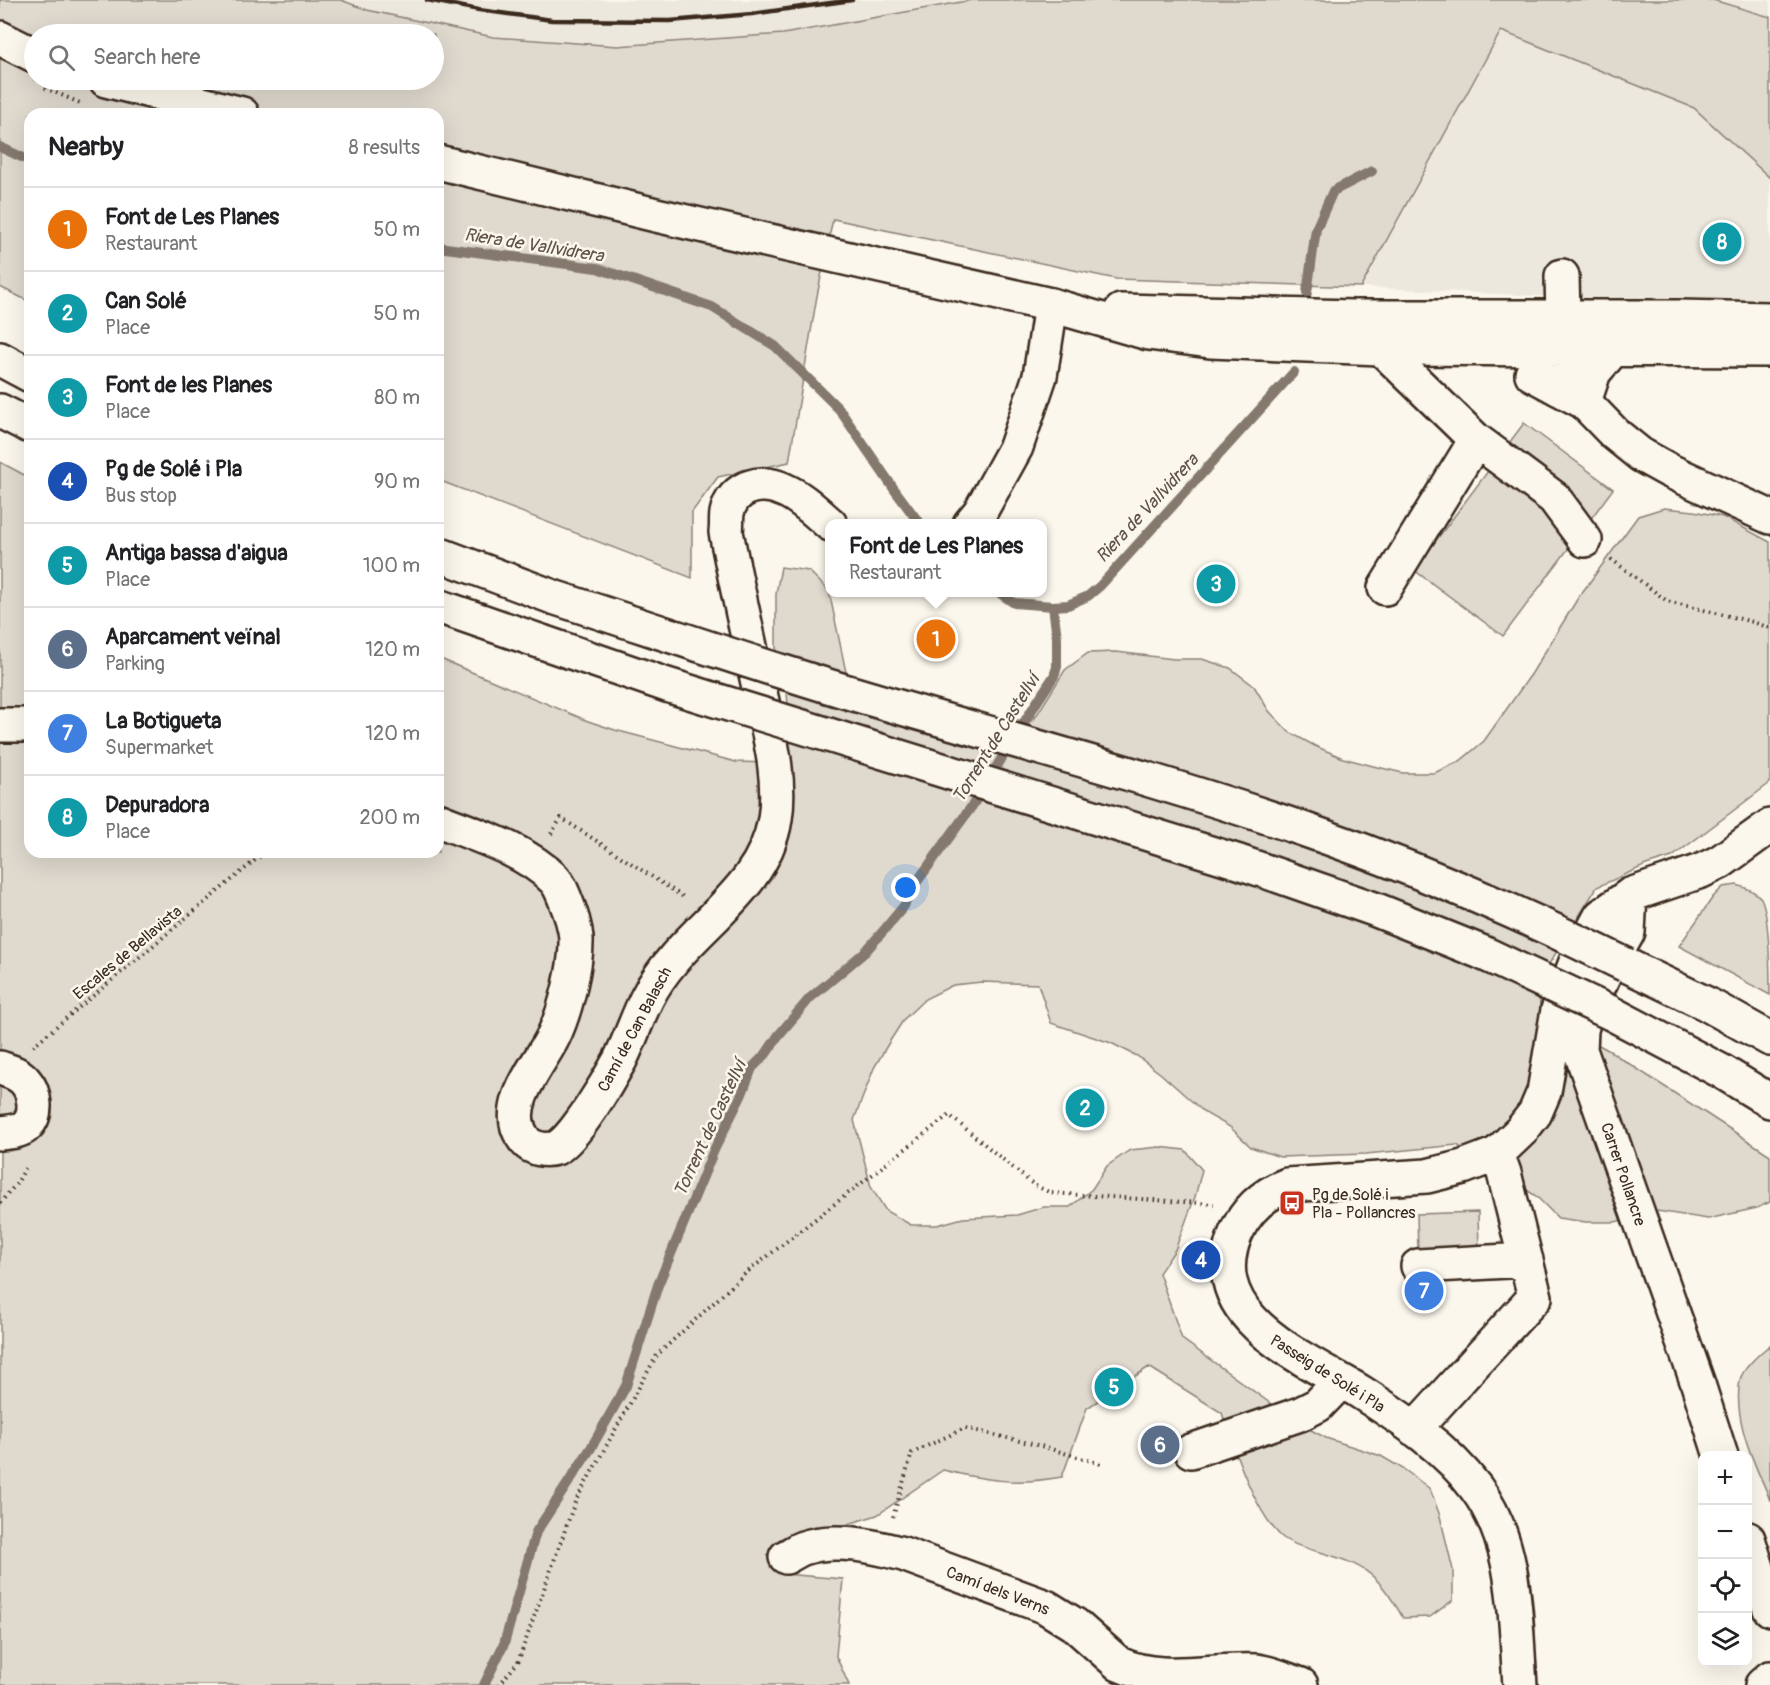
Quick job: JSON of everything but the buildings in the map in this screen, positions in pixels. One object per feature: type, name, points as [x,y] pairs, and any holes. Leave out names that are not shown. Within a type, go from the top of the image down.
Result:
[{"type":"main road","points":[[0,38],[24,60]]},
{"type":"main road","points":[[146,90],[218,108]]},
{"type":"main road","points":[[444,163],[656,215],[1064,308],[1148,333],[1210,341],[1427,348],[1575,372],[1770,350]]},
{"type":"main road","points":[[1562,276],[1563,318]]},
{"type":"main road","points":[[1064,308],[1195,314],[1354,317],[1770,319]]},
{"type":"main road","points":[[974,519],[1016,447],[1064,308]]},
{"type":"main road","points":[[1354,317],[1374,325],[1464,333],[1537,336],[1560,343],[1575,372],[1615,434],[1641,455],[1670,471],[1770,517]]},
{"type":"main road","points":[[1575,372],[1590,335],[1604,328],[1680,317]]},
{"type":"main road","points":[[1381,348],[1476,440],[1554,498],[1585,540]]},
{"type":"main road","points":[[1427,348],[1575,372]]},
{"type":"main road","points":[[0,359],[24,372]]},
{"type":"main road","points":[[0,411],[24,423]]},
{"type":"main road","points":[[1385,588],[1476,440]]},
{"type":"main road","name":"Camí de Can Balasch","points":[[444,823],[534,861],[557,882],[571,912],[576,937],[574,963],[568,990],[554,1035],[523,1088],[516,1117],[518,1130],[530,1146],[538,1149],[555,1148],[571,1135],[621,1059],[649,994],[670,962],[742,888],[757,870],[769,845],[775,818],[773,753],[728,542],[727,513],[734,497],[746,487],[764,485],[784,489],[825,520]]},
{"type":"main road","points":[[444,556],[553,597],[838,689],[1179,789],[1301,828],[1432,878],[1570,938],[1707,1004],[1770,1039]]},
{"type":"main road","points":[[444,608],[678,689],[1239,862],[1374,909],[1481,951],[1609,1012],[1721,1071],[1770,1101]]},
{"type":"main road","points":[[0,725],[24,725]]},
{"type":"main road","name":"Passeig de Solé i Pla","points":[[1520,1685],[1511,1579],[1505,1548],[1494,1518],[1478,1491],[1458,1465],[1414,1429],[1266,1334],[1241,1310],[1231,1286],[1230,1252],[1238,1229],[1253,1207],[1267,1194],[1287,1185],[1427,1176],[1463,1167],[1497,1154],[1521,1131],[1535,1113],[1544,1092],[1558,1010],[1576,962],[1601,916],[1630,895],[1701,871],[1720,862],[1770,826]]},
{"type":"main road","name":"Carrer Pollancre","points":[[1630,895],[1628,932],[1604,975],[1584,1019],[1580,1050],[1720,1451]]},
{"type":"main road","points":[[0,1133],[11,1132],[28,1125],[33,1113],[34,1100],[25,1080],[16,1073],[2,1069]]},
{"type":"main road","points":[[1414,1429],[1535,1297],[1504,1173],[1497,1154]]},
{"type":"main road","points":[[1418,1266],[1526,1260]]},
{"type":"main road","points":[[1191,1451],[1300,1414],[1318,1405],[1341,1382]]},
{"type":"main road","name":"Camí dels Verns","points":[[786,1557],[802,1548],[818,1545],[840,1544],[884,1549],[1046,1607],[1075,1625],[1119,1664],[1127,1668],[1151,1673],[1260,1672],[1301,1685]]},
{"type":"main road","points":[[1752,1552],[1770,1609]]},
{"type":"main road","points":[[1762,1685],[1770,1678]]},
{"type":"path","points":[[64,90],[87,106]]},
{"type":"path","points":[[1585,540],[1667,601],[1770,628]]},
{"type":"path","points":[[534,861],[561,818],[714,916]]},
{"type":"path","name":"Escales de Bellavista","points":[[2,1069],[258,858]]},
{"type":"path","points":[[500,1685],[518,1662],[574,1502],[657,1355],[746,1273],[949,1115],[1034,1185],[1051,1192],[1253,1207]]},
{"type":"path","points":[[884,1549],[912,1453],[965,1428],[1041,1446],[1101,1464]]},
{"type":"shaded area","points":[[0,0],[341,0],[367,10],[432,24],[24,24],[24,90],[444,90],[444,26],[493,37],[617,46],[783,34],[972,0],[1713,0],[1770,17],[1770,178],[1694,108],[1501,31],[1361,287],[1116,279],[833,219],[817,296],[789,462],[718,477],[692,512],[692,578],[444,482],[444,108],[24,108],[24,299],[0,287]]},
{"type":"shaded area","points":[[341,0],[972,0],[783,34],[617,46],[493,37],[444,26],[444,24],[432,24],[367,10]]},
{"type":"shaded area","points":[[1713,0],[1770,0],[1770,17]]},
{"type":"shaded area","points":[[1501,31],[1694,108],[1770,178],[1770,308],[1361,287]]},
{"type":"shaded area","points":[[1524,423],[1613,489],[1503,636],[1414,570]]},
{"type":"shaded area","points":[[0,462],[24,475],[24,858],[444,858],[444,661],[588,721],[615,730],[736,762],[770,763],[785,732],[788,704],[785,675],[776,648],[776,594],[781,567],[809,571],[825,587],[825,597],[830,597],[847,677],[965,716],[1033,721],[1065,670],[1088,653],[1116,652],[1174,659],[1202,659],[1230,668],[1254,686],[1269,711],[1289,732],[1315,746],[1343,758],[1403,773],[1434,773],[1460,761],[1484,741],[1532,673],[1578,598],[1638,516],[1664,508],[1694,511],[1723,517],[1770,542],[1770,783],[1672,857],[1646,865],[1597,887],[1539,980],[1540,1013],[1608,1050],[1770,1155],[1770,1202],[1757,1208],[1708,1219],[1657,1211],[1615,1222],[1586,1222],[1558,1218],[1536,1196],[1457,1145],[1366,1154],[1280,1157],[1251,1147],[1230,1127],[1205,1113],[1137,1056],[1111,1043],[1051,1023],[1038,984],[982,982],[953,985],[925,999],[904,1019],[888,1044],[874,1068],[854,1120],[871,1187],[886,1211],[911,1225],[937,1225],[963,1218],[1017,1215],[1044,1207],[1070,1207],[1092,1189],[1107,1166],[1130,1150],[1159,1147],[1185,1150],[1202,1170],[1195,1197],[1175,1250],[1159,1273],[1182,1339],[1296,1422],[1326,1438],[1381,1456],[1430,1489],[1440,1516],[1453,1570],[1453,1600],[1430,1617],[1403,1618],[1387,1592],[1370,1574],[1349,1562],[1305,1548],[1282,1537],[1272,1526],[1254,1496],[1222,1413],[1149,1367],[1087,1408],[1062,1477],[1031,1481],[1002,1481],[943,1470],[877,1515],[810,1536],[774,1566],[784,1574],[843,1579],[836,1656],[849,1685],[0,1685]]},
{"type":"shaded area","points":[[1737,885],[1756,893],[1764,906],[1769,944],[1770,995],[1679,946],[1713,897],[1723,887]]},
{"type":"shaded area","points":[[1478,1212],[1479,1251],[1418,1253],[1417,1214]]},
{"type":"shaded area","points":[[1770,1345],[1770,1501],[1741,1422],[1740,1380],[1752,1361]]},
{"type":"waterway","name":"Riera de Vallvidrera","points":[[0,147],[24,158]]},
{"type":"waterway","name":"Riera de Vallvidrera","points":[[1307,293],[1316,229],[1333,191],[1372,171]]},
{"type":"waterway","name":"Riera de Vallvidrera","points":[[444,248],[597,268],[712,307],[775,346],[839,409],[916,519]]},
{"type":"waterway","name":"Riera de Vallvidrera","points":[[1005,597],[1014,603],[1053,606],[1068,605],[1088,596],[1100,586],[1294,372]]},
{"type":"waterway","name":"Torrent de Castellví","points":[[484,1685],[504,1644],[536,1532],[591,1448],[626,1386],[658,1285],[714,1150],[742,1094],[752,1068],[766,1054],[810,998],[865,952],[885,929],[904,906],[911,890],[972,806],[1054,676],[1057,667],[1057,638],[1053,606]]},
{"type":"railway","points":[[427,0],[552,20],[670,21],[752,14],[852,0]]},
{"type":"place","name":"Depuradora","points":[[1722,242]]},
{"type":"place","name":"Font de les Planes","points":[[1216,584]]},
{"type":"place","name":"Font de Les Planes","points":[[936,639]]},
{"type":"place","name":"Can Solé","points":[[1085,1108]]},
{"type":"place","name":"Pg de Solé i Pla - Pollancres","points":[[1292,1203]]},
{"type":"place","name":"Pg de Solé i Pla","points":[[1201,1260]]},
{"type":"place","name":"La Botigueta","points":[[1424,1291]]},
{"type":"place","name":"Antiga bassa d'aigua","points":[[1114,1387]]},
{"type":"place","name":"Aparcament veïnal","points":[[1160,1445]]}]
